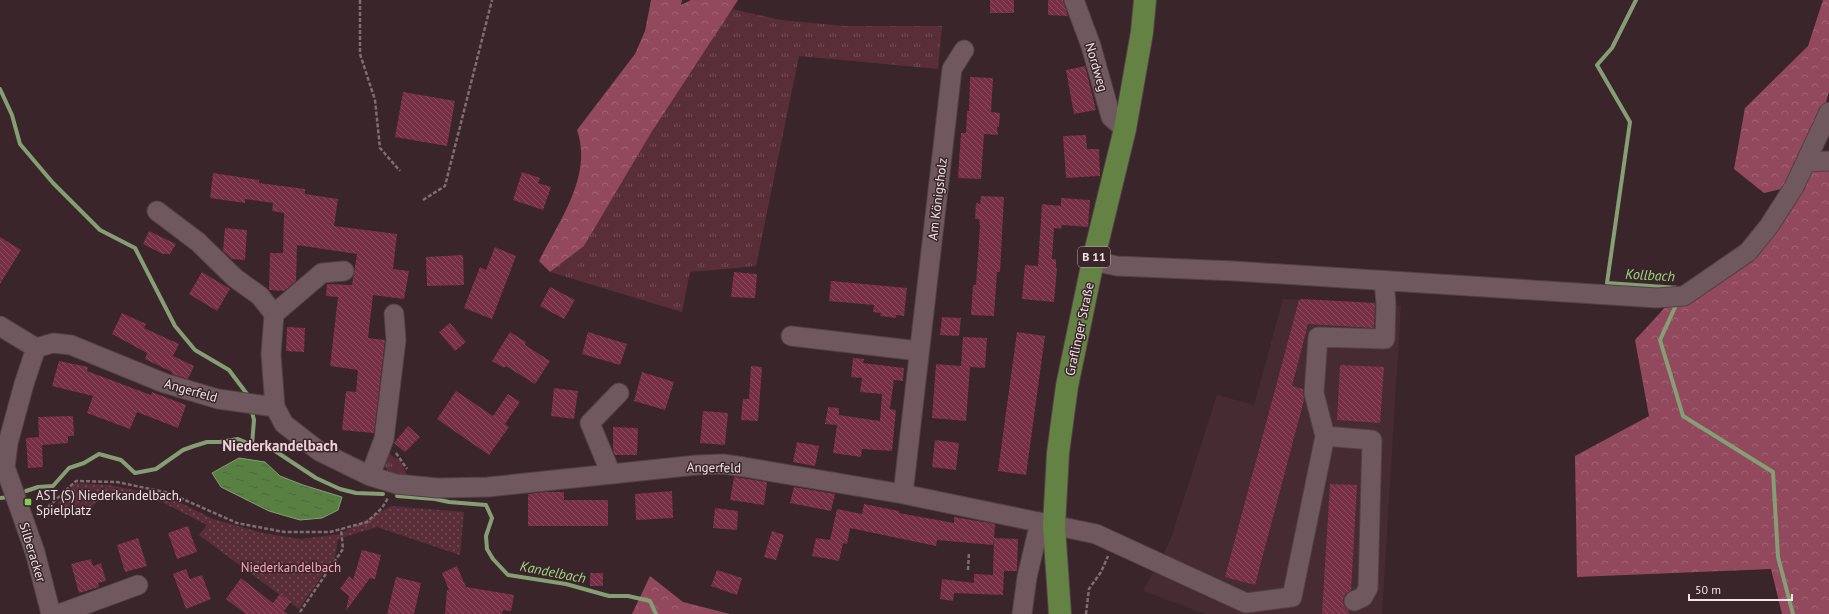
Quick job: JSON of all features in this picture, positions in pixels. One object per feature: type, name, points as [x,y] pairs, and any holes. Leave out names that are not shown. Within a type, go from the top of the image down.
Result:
[{"type":"main road","name":"Graflinger Straße","points":[[1060,614],[1047,524],[1067,386],[1093,261],[1125,129],[1142,32],[1145,0]]},
{"type":"street","name":"Nordweg","points":[[1074,0],[1091,46],[1111,117],[1125,129]]},
{"type":"street","name":"Am Königsholz","points":[[903,494],[952,69],[964,50]]},
{"type":"street","points":[[1093,261],[1117,266],[1234,270],[1384,281],[1680,297],[1748,252],[1770,226],[1794,187],[1829,112]]},
{"type":"street","points":[[1806,162],[1829,161]]},
{"type":"street","points":[[156,211],[198,242],[235,278],[260,296],[274,314],[271,354],[275,408]]},
{"type":"street","points":[[274,314],[322,273],[344,270]]},
{"type":"street","points":[[1247,609],[1292,597],[1325,436],[1314,393],[1318,337],[1385,339],[1386,304],[1384,281]]},
{"type":"street","points":[[370,476],[382,443],[396,340],[394,314]]},
{"type":"street","points":[[0,326],[36,348]]},
{"type":"street","points":[[791,336],[919,351]]},
{"type":"street","name":"Angerfeld","points":[[36,348],[53,343],[71,345],[164,383],[218,399],[275,408],[284,424],[319,451],[370,476],[406,485],[438,488],[488,487],[697,465],[723,464],[903,494],[1096,534],[1247,609]]},
{"type":"street","name":"Silberacker","points":[[36,348],[24,384],[10,435],[3,468],[35,552],[51,614]]},
{"type":"street","points":[[611,474],[590,423],[619,393]]},
{"type":"street","points":[[1325,436],[1372,440],[1368,588],[1363,597],[1354,601]]},
{"type":"street","points":[[1022,614],[1027,577],[1047,524]]},
{"type":"street","points":[[59,614],[138,585]]},
{"type":"path","points":[[360,0],[360,54],[375,100],[380,148],[400,171]]},
{"type":"path","points":[[423,200],[445,186],[492,0]]},
{"type":"path","points":[[22,516],[48,507],[76,481],[117,482],[169,493],[236,523],[284,532],[330,532],[367,522],[406,485],[405,465],[388,445],[382,443]]},
{"type":"path","points":[[300,612],[343,549],[341,529]]},
{"type":"path","points":[[1086,614],[1089,589],[1101,572],[1113,542]]},
{"type":"path","points":[[968,570],[970,552]]},
{"type":"shaded area","points":[[1283,299],[1401,306],[1382,614],[1205,614],[1143,591],[1170,541],[1217,395],[1254,405]]},
{"type":"green space","points":[[651,0],[682,0],[681,5],[691,0],[738,0],[651,133],[584,246],[550,272],[539,261],[572,198],[577,181],[581,164],[581,147],[577,130],[635,54],[645,31]]},
{"type":"green space","points":[[1823,0],[1829,0],[1829,92],[1818,128],[1790,187],[1764,193],[1734,169],[1745,108],[1808,46]]},
{"type":"green space","points":[[732,9],[781,20],[845,26],[942,26],[938,69],[799,56],[756,266],[690,272],[682,312],[550,272],[584,246],[651,133]]},
{"type":"green space","points":[[1829,154],[1829,614],[1782,614],[1771,569],[1577,577],[1575,456],[1649,416],[1635,340],[1670,302],[1752,251],[1806,164]]},
{"type":"green space","points":[[387,447],[390,454],[399,460],[408,478],[392,474],[384,466],[382,462]]},
{"type":"green space","name":"Niederkandelbach","points":[[75,483],[108,485],[167,496],[213,519],[263,533],[301,539],[340,534],[391,506],[464,512],[460,555],[377,527],[338,539],[335,557],[299,609],[199,535],[207,525],[162,502],[110,492],[83,513],[57,504]]},
{"type":"green space","points":[[650,576],[683,602],[730,614],[632,614]]},
{"type":"water","points":[[239,458],[265,462],[280,476],[342,497],[338,510],[322,518],[300,520],[269,511],[221,487],[212,473]]},
{"type":"building","points":[[990,0],[1014,0],[1014,13],[990,13]]},
{"type":"building","points":[[1048,0],[1063,0],[1068,16],[1048,15]]},
{"type":"building","points":[[1085,66],[1096,110],[1074,114],[1066,70]]},
{"type":"building","points":[[970,77],[993,78],[991,112],[1000,113],[999,127],[997,127],[998,135],[984,134],[981,179],[958,178],[961,133],[966,133],[967,111],[969,111]]},
{"type":"building","points":[[403,92],[455,101],[447,146],[395,137]]},
{"type":"building","points":[[1086,135],[1087,149],[1099,149],[1100,176],[1066,178],[1063,136]]},
{"type":"building","points":[[522,172],[540,178],[538,183],[551,187],[543,210],[513,200]]},
{"type":"building","points":[[213,173],[259,180],[259,183],[305,189],[305,194],[338,199],[334,226],[397,234],[393,269],[409,271],[404,299],[373,295],[368,338],[385,340],[374,433],[342,430],[346,391],[356,392],[358,370],[330,366],[338,297],[326,296],[327,284],[352,285],[357,254],[297,245],[296,281],[284,291],[269,290],[270,253],[283,253],[284,213],[272,211],[273,203],[245,199],[245,203],[210,198]]},
{"type":"building","points":[[981,196],[1004,197],[1000,272],[997,272],[994,316],[971,315],[973,285],[976,285],[980,226],[979,219],[975,219],[976,203],[980,204]]},
{"type":"building","points":[[1061,198],[1090,200],[1088,227],[1062,225],[1061,229],[1054,228],[1052,259],[1056,259],[1057,268],[1054,302],[1022,299],[1025,265],[1038,266],[1042,204],[1061,206]]},
{"type":"building","points":[[225,228],[247,230],[245,260],[232,259],[223,251]]},
{"type":"building","points":[[149,231],[176,244],[170,254],[163,254],[143,244]]},
{"type":"building","points":[[0,237],[21,250],[0,284]]},
{"type":"building","points":[[495,247],[516,256],[492,319],[464,308],[480,267],[486,270]]},
{"type":"building","points":[[463,255],[464,285],[427,286],[426,257]]},
{"type":"building","points":[[202,272],[230,289],[217,311],[189,294]]},
{"type":"building","points":[[734,272],[757,274],[755,298],[731,297]]},
{"type":"building","points":[[831,281],[907,288],[904,316],[896,315],[896,318],[880,316],[881,313],[873,312],[874,305],[829,301]]},
{"type":"building","points":[[550,287],[575,300],[564,319],[540,306]]},
{"type":"building","points":[[1299,300],[1375,303],[1374,328],[1308,324],[1292,386],[1303,389],[1304,400],[1255,585],[1225,577]]},
{"type":"building","points":[[122,313],[146,324],[144,328],[179,344],[173,356],[194,366],[188,379],[172,374],[172,372],[145,359],[147,353],[112,334]]},
{"type":"building","points":[[942,317],[961,318],[959,336],[940,335]]},
{"type":"building","points":[[450,323],[466,342],[455,351],[439,332]]},
{"type":"building","points":[[287,327],[305,328],[304,352],[286,351]]},
{"type":"building","points":[[510,332],[526,342],[525,345],[550,361],[535,384],[506,366],[504,368],[492,361]]},
{"type":"building","points":[[588,332],[627,344],[620,365],[582,354]]},
{"type":"building","points":[[1017,332],[1045,336],[1026,475],[998,471]]},
{"type":"building","points":[[963,337],[987,338],[985,368],[970,367],[966,421],[932,418],[936,364],[961,366]]},
{"type":"building","points":[[853,358],[864,359],[863,363],[904,368],[903,381],[894,380],[890,409],[896,410],[892,451],[862,449],[861,457],[833,453],[837,425],[825,424],[828,407],[839,408],[839,415],[880,421],[882,394],[860,392],[862,378],[851,377]]},
{"type":"building","points":[[59,361],[88,367],[87,371],[151,395],[152,392],[186,405],[178,428],[137,412],[130,429],[87,413],[93,396],[52,386]]},
{"type":"building","points":[[1340,365],[1384,367],[1380,423],[1337,420]]},
{"type":"building","points":[[751,366],[762,367],[758,421],[741,420],[743,399],[749,399]]},
{"type":"building","points":[[642,372],[674,382],[665,410],[634,401]]},
{"type":"building","points":[[554,388],[578,391],[574,419],[551,416]]},
{"type":"building","points":[[456,391],[493,416],[508,394],[520,402],[505,424],[509,427],[489,455],[437,419]]},
{"type":"building","points":[[703,411],[728,413],[725,445],[700,443]]},
{"type":"building","points":[[73,416],[74,436],[68,436],[68,443],[42,445],[43,467],[28,468],[26,438],[39,437],[38,417]]},
{"type":"building","points":[[408,426],[420,437],[405,452],[394,443]]},
{"type":"building","points":[[613,427],[638,428],[637,455],[615,455],[613,450]]},
{"type":"building","points":[[935,440],[959,443],[956,470],[932,467]]},
{"type":"building","points":[[797,442],[819,446],[815,466],[793,462]]},
{"type":"building","points":[[734,477],[767,482],[764,505],[730,500]]},
{"type":"building","points":[[1330,484],[1357,485],[1351,591],[1345,594],[1343,600],[1344,606],[1349,611],[1349,614],[1322,614]]},
{"type":"building","points":[[794,487],[835,494],[831,511],[790,503]]},
{"type":"building","points":[[672,491],[673,518],[636,520],[635,494]]},
{"type":"building","points":[[564,492],[564,500],[608,500],[608,526],[528,526],[528,494]]},
{"type":"building","points":[[864,504],[899,511],[899,513],[954,523],[954,517],[995,524],[994,538],[1018,539],[1017,571],[1004,571],[1003,595],[954,593],[953,601],[940,599],[942,579],[974,583],[974,574],[993,575],[994,539],[993,545],[937,540],[936,546],[850,528],[847,544],[843,543],[839,561],[812,556],[816,538],[830,540],[837,509],[862,514]]},
{"type":"building","points":[[715,508],[738,511],[737,530],[713,528]]},
{"type":"building","points":[[188,526],[197,552],[177,559],[168,533]]},
{"type":"building","points":[[772,531],[784,535],[776,560],[764,557]]},
{"type":"building","points":[[138,538],[147,566],[125,572],[117,545]]},
{"type":"building","points":[[362,550],[381,555],[375,579],[370,578],[346,611],[349,596],[340,589],[349,576],[353,580]]},
{"type":"building","points":[[91,559],[93,566],[101,563],[106,581],[98,583],[99,587],[79,593],[71,564]]},
{"type":"building","points":[[457,566],[466,587],[514,595],[511,611],[503,610],[502,614],[445,614],[447,590],[449,590],[442,573]]},
{"type":"building","points":[[186,569],[190,579],[202,575],[211,599],[186,609],[173,574]]},
{"type":"building","points":[[717,570],[742,578],[737,595],[711,586]]},
{"type":"building","points":[[590,573],[603,573],[603,586],[590,586]]},
{"type":"building","points":[[396,577],[421,583],[414,614],[387,614]]},
{"type":"building","points":[[241,578],[273,603],[280,594],[291,602],[284,611],[288,614],[246,614],[226,599]]},
{"type":"waterway","name":"Kollbach","points":[[1636,0],[1612,48],[1597,65],[1630,122],[1607,283],[1679,288]]},
{"type":"waterway","points":[[0,89],[12,115],[20,144],[53,183],[100,230],[135,248],[175,326],[195,350],[229,370],[247,394],[248,398]]},
{"type":"waterway","name":"Kollbach","points":[[1677,303],[1660,340],[1683,416],[1773,472],[1778,557],[1793,614]]},
{"type":"waterway","points":[[251,408],[254,420],[252,445]]},
{"type":"waterway","name":"Kandelbach","points":[[26,491],[38,487],[53,486],[69,468],[84,463],[99,454],[121,460],[135,473],[156,469],[183,450],[194,446],[207,442],[220,442],[238,439],[252,445],[266,445],[316,478],[340,489],[356,493],[383,494]]},
{"type":"waterway","name":"Kandelbach","points":[[397,496],[486,505],[492,518],[486,536],[487,549],[493,559],[508,575],[566,584],[609,596],[628,596],[650,601],[656,614]]},
{"type":"waterway","name":"Kandelbach","points":[[0,498],[9,497]]},
{"type":"place","name":"AST (S) Niederkandelbach, Spielplatz","points":[[28,502]]},
{"type":"district","name":"Niederkandelbach","points":[[280,446]]}]
